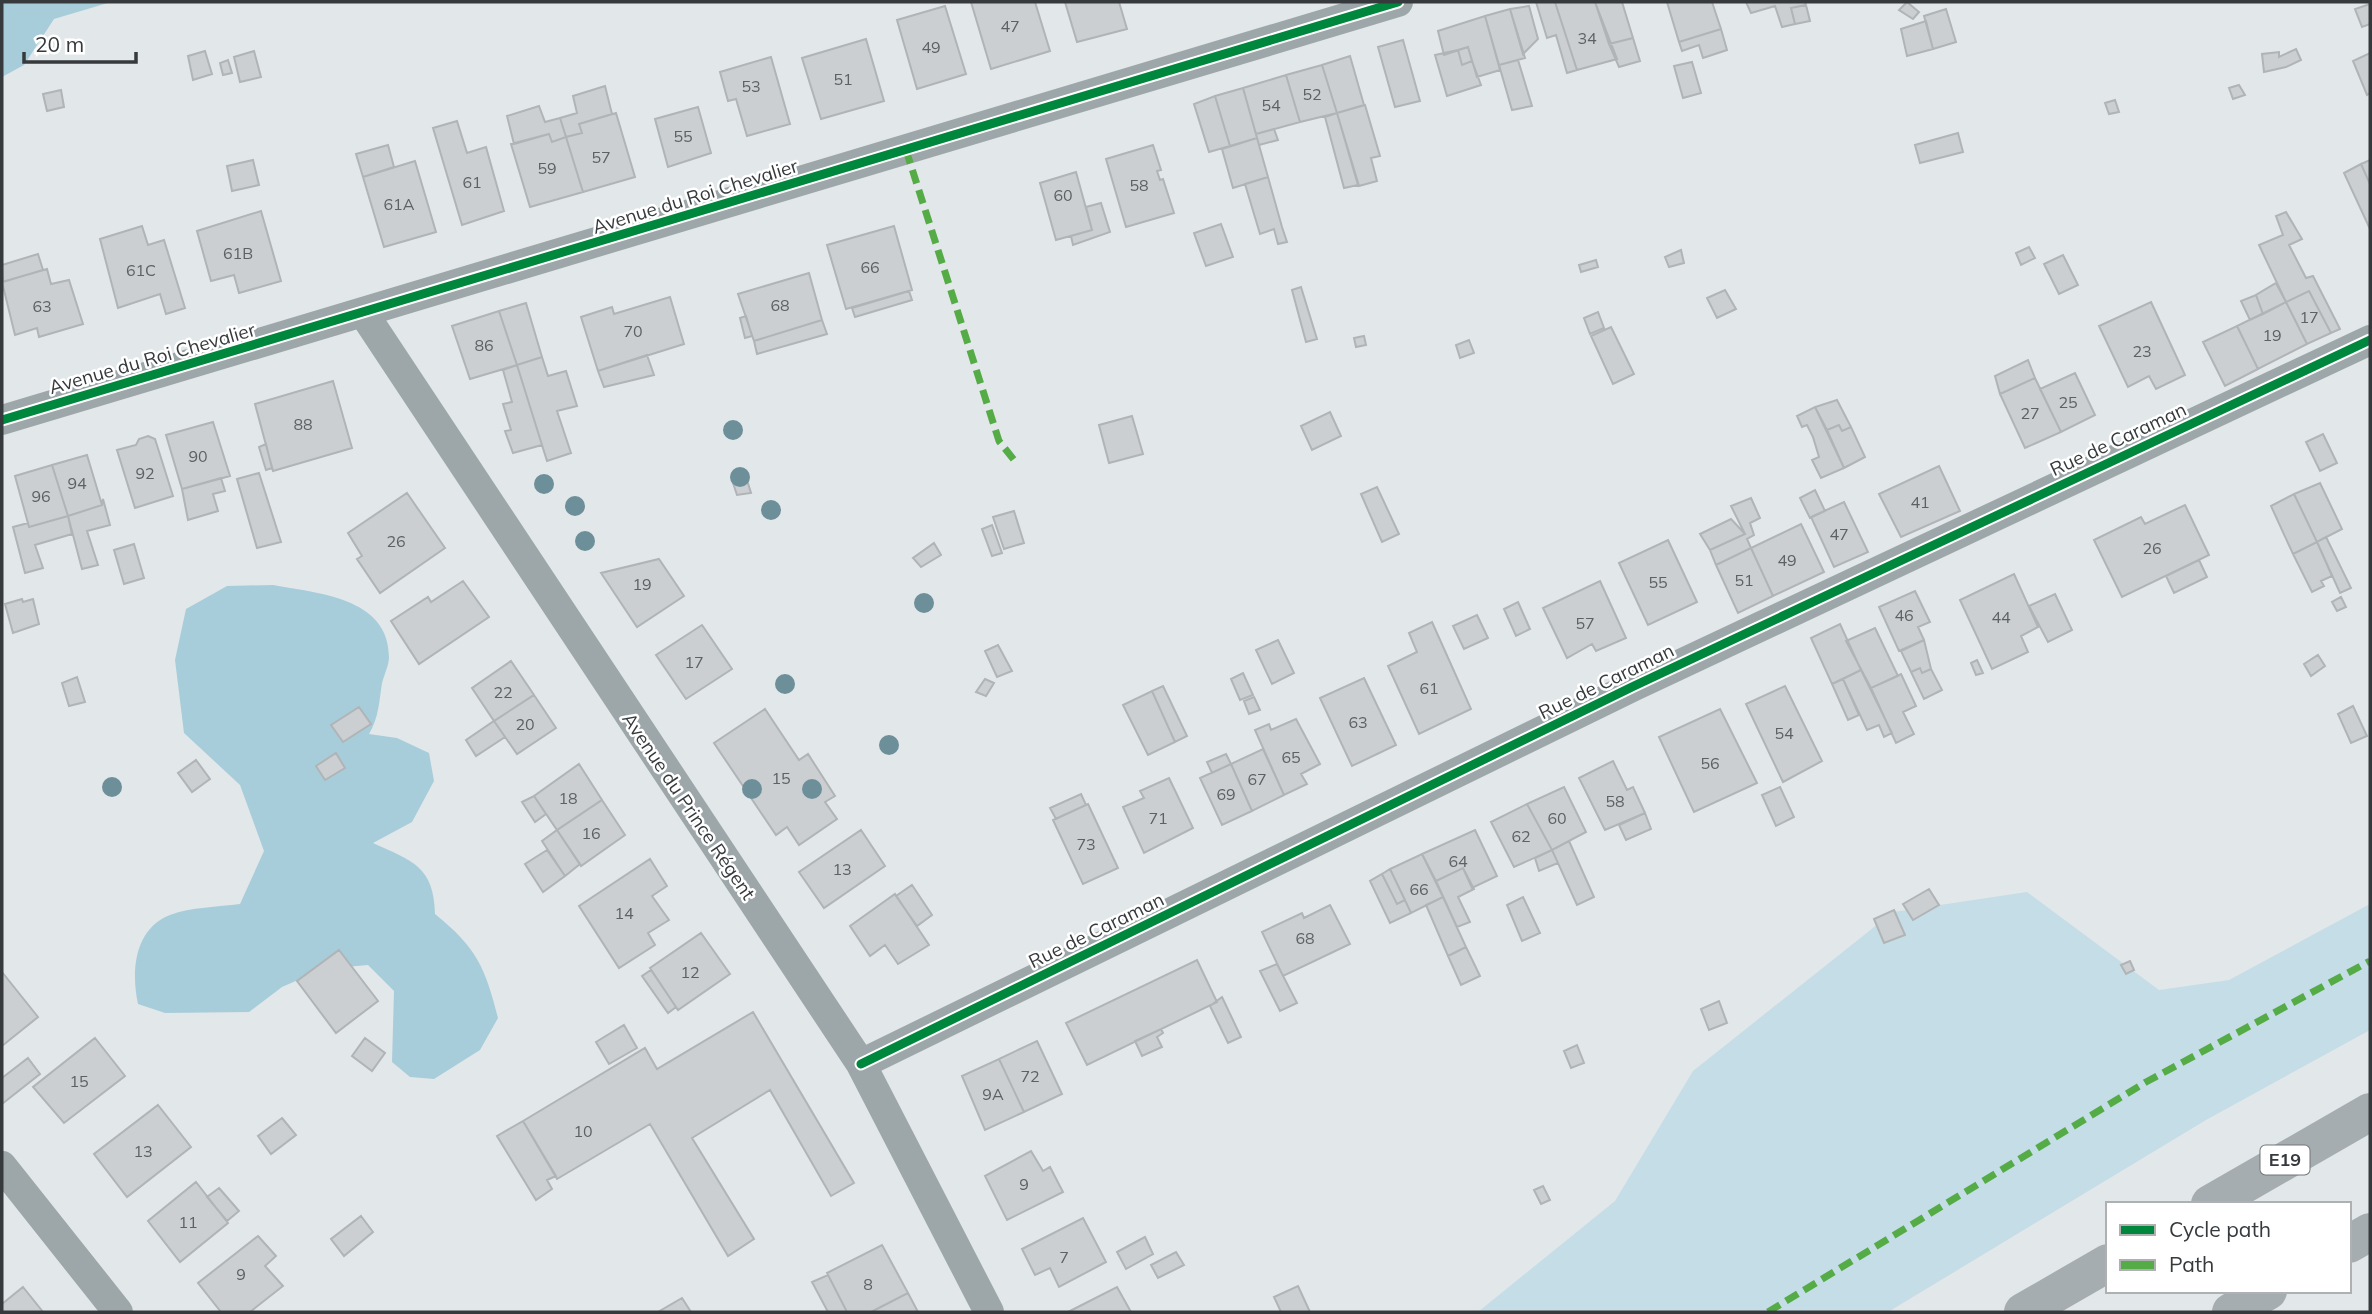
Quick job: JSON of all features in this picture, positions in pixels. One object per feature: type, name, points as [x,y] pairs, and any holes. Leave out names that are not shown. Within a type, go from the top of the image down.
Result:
[{"type":"highway","name":"E19","points":[[2213,1202],[2370,1112]]},
{"type":"highway","points":[[2351,1243],[2370,1232]]},
{"type":"highway","points":[[2023,1312],[2106,1264]]},
{"type":"highway","points":[[2231,1312],[2264,1293]]},
{"type":"street","name":"Avenue du Roi Chevalier","points":[[2,420],[364,314],[1398,2]]},
{"type":"street","name":"Avenue du Prince Régent","points":[[364,314],[861,1064],[989,1312]]},
{"type":"street","name":"Rue de Caraman","points":[[861,1064],[1621,692],[2370,340]]},
{"type":"street","points":[[2,1166],[118,1312]]},
{"type":"shaded area","points":[[2,2],[111,2],[54,19],[24,65],[2,77]]},
{"type":"shaded area","points":[[273,585],[329,595],[364,610],[377,622],[386,637],[389,657],[377,715],[369,734],[397,738],[429,753],[434,781],[412,822],[373,843],[409,861],[425,875],[434,898],[435,914],[470,948],[489,985],[498,1018],[480,1050],[434,1079],[410,1077],[392,1062],[394,991],[368,965],[323,969],[282,987],[249,1012],[165,1013],[138,1004],[136,965],[142,941],[149,930],[178,912],[240,904],[264,851],[240,785],[184,733],[175,660],[186,609],[227,586]]},
{"type":"shaded area","points":[[2027,892],[2159,990],[2229,980],[2370,904],[2370,1030],[2206,1120],[1888,1312],[1478,1312],[1615,1201],[1693,1071],[1893,912]]},
{"type":"building","points":[[971,2],[1035,2],[1050,51],[991,69]]},
{"type":"building","points":[[1065,2],[1119,2],[1127,29],[1077,42]]},
{"type":"building","points":[[1536,2],[1555,2],[1577,70],[1567,73],[1556,35],[1547,38]]},
{"type":"building","points":[[1555,2],[1595,2],[1617,59],[1577,70]]},
{"type":"building","points":[[1595,2],[1622,2],[1633,38],[1609,44]]},
{"type":"building","points":[[1667,2],[1712,2],[1721,29],[1679,42]]},
{"type":"building","points":[[1746,2],[1805,2],[1806,5],[1791,8],[1795,24],[1782,27],[1775,6],[1751,13]]},
{"type":"building","points":[[1907,2],[1919,12],[1913,19],[1899,10]]},
{"type":"building","points":[[2370,4],[2370,24],[2362,27],[2355,9]]},
{"type":"building","points":[[1806,5],[1810,21],[1795,24],[1791,8]]},
{"type":"building","points":[[945,6],[966,74],[917,89],[897,20]]},
{"type":"building","points":[[1529,6],[1538,39],[1523,54],[1510,9]]},
{"type":"building","points":[[1510,9],[1525,58],[1499,65],[1485,16]]},
{"type":"building","points":[[1946,9],[1956,42],[1933,49],[1924,16]]},
{"type":"building","points":[[1485,16],[1500,70],[1477,77],[1468,47],[1444,55],[1438,31]]},
{"type":"building","points":[[1926,21],[1933,49],[1907,56],[1901,29]]},
{"type":"building","points":[[1721,29],[1727,50],[1703,58],[1699,45],[1682,51],[1679,42]]},
{"type":"building","points":[[1633,38],[1640,61],[1619,67],[1609,44]]},
{"type":"building","points":[[866,39],[884,101],[821,119],[802,58]]},
{"type":"building","points":[[1403,40],[1420,101],[1395,107],[1378,47]]},
{"type":"building","points":[[1468,47],[1472,61],[1462,65],[1458,50]]},
{"type":"building","points":[[2296,49],[2301,60],[2264,72],[2262,54],[2279,52],[2279,57]]},
{"type":"building","points":[[1458,50],[1462,65],[1472,61],[1481,85],[1447,96],[1435,55]]},
{"type":"building","points":[[205,51],[212,74],[193,80],[188,56]]},
{"type":"building","points":[[254,51],[261,77],[240,82],[234,57]]},
{"type":"building","points":[[2370,53],[2370,93],[2367,95],[2353,61]]},
{"type":"building","points":[[1350,56],[1364,105],[1337,113],[1322,65]]},
{"type":"building","points":[[771,57],[790,124],[747,136],[736,99],[728,101],[720,72]]},
{"type":"building","points":[[228,60],[232,73],[223,75],[220,63]]},
{"type":"building","points":[[1518,60],[1532,106],[1512,110],[1499,65]]},
{"type":"building","points":[[1692,62],[1701,93],[1683,98],[1674,66]]},
{"type":"building","points":[[1322,65],[1337,113],[1300,122],[1286,75]]},
{"type":"building","points":[[1286,75],[1300,122],[1256,134],[1243,88]]},
{"type":"building","points":[[2239,85],[2245,95],[2233,99],[2229,88]]},
{"type":"building","points":[[605,86],[612,114],[579,124],[582,133],[566,137],[560,118],[577,113],[573,96]]},
{"type":"building","points":[[1243,88],[1257,138],[1230,146],[1215,96]]},
{"type":"building","points":[[61,90],[64,107],[47,111],[43,94]]},
{"type":"building","points":[[1215,96],[1230,146],[1209,152],[1194,104]]},
{"type":"building","points":[[2115,100],[2119,112],[2109,114],[2105,103]]},
{"type":"building","points":[[1365,105],[1380,156],[1371,158],[1377,181],[1359,186],[1337,113]]},
{"type":"building","points":[[539,106],[545,122],[560,118],[566,137],[552,142],[549,134],[514,144],[507,116]]},
{"type":"building","points":[[698,107],[711,153],[668,167],[655,119]]},
{"type":"building","points":[[616,113],[635,177],[583,192],[566,137],[582,133],[579,124]]},
{"type":"building","points":[[1337,113],[1358,185],[1344,188],[1325,117]]},
{"type":"building","points":[[457,121],[467,153],[486,147],[504,211],[462,225],[433,128]]},
{"type":"building","points":[[1274,129],[1278,140],[1259,145],[1256,134]]},
{"type":"building","points":[[1958,133],[1963,152],[1920,163],[1915,145]]},
{"type":"building","points":[[549,134],[552,142],[566,137],[583,192],[530,207],[511,144]]},
{"type":"building","points":[[1257,138],[1268,177],[1233,188],[1222,149]]},
{"type":"building","points":[[388,145],[394,167],[363,177],[356,154]]},
{"type":"building","points":[[1153,145],[1161,170],[1157,171],[1160,180],[1163,179],[1174,213],[1126,227],[1106,159]]},
{"type":"building","points":[[253,160],[259,185],[232,191],[227,166]]},
{"type":"building","points":[[2370,160],[2370,184],[2361,164]]},
{"type":"building","points":[[415,161],[436,232],[384,247],[363,177]]},
{"type":"building","points":[[2361,164],[2370,184],[2370,229],[2344,173]]},
{"type":"building","points":[[1076,172],[1092,230],[1056,240],[1040,183]]},
{"type":"building","points":[[1268,177],[1287,242],[1278,244],[1274,229],[1260,234],[1245,184]]},
{"type":"building","points":[[1101,203],[1110,232],[1073,245],[1071,236],[1092,230],[1086,207]]},
{"type":"building","points":[[261,211],[281,281],[239,293],[234,275],[211,281],[197,231]]},
{"type":"building","points":[[2286,212],[2302,239],[2289,245],[2306,278],[2313,276],[2340,329],[2331,333],[2309,291],[2286,302],[2259,245],[2283,235],[2276,216]]},
{"type":"building","points":[[1221,224],[1233,257],[1206,266],[1194,233]]},
{"type":"building","points":[[142,226],[148,245],[164,240],[185,308],[166,314],[160,294],[118,308],[100,239]]},
{"type":"building","points":[[894,226],[912,290],[846,309],[827,245]]},
{"type":"building","points":[[2029,247],[2035,258],[2021,265],[2016,253]]},
{"type":"building","points":[[1681,250],[1684,263],[1669,267],[1665,257]]},
{"type":"building","points":[[38,254],[43,270],[3,282],[2,265]]},
{"type":"building","points":[[2063,255],[2078,285],[2059,294],[2044,264]]},
{"type":"building","points":[[1596,260],[1598,267],[1581,272],[1579,265]]},
{"type":"building","points":[[47,269],[51,284],[69,280],[83,324],[39,337],[37,328],[15,335],[2,282]]},
{"type":"building","points":[[809,273],[822,320],[754,341],[738,294]]},
{"type":"building","points":[[2276,283],[2286,302],[2263,314],[2256,295]]},
{"type":"building","points":[[1301,287],[1317,339],[1306,342],[1292,290]]},
{"type":"building","points":[[1725,290],[1736,309],[1717,318],[1707,298]]},
{"type":"building","points":[[909,291],[912,300],[855,317],[852,308]]},
{"type":"building","points":[[2309,291],[2331,333],[2307,344],[2286,302]]},
{"type":"building","points":[[2256,295],[2263,314],[2250,320],[2241,301]]},
{"type":"building","points":[[670,297],[684,344],[598,371],[581,317],[612,307],[614,314]]},
{"type":"building","points":[[2151,302],[2185,375],[2156,389],[2149,376],[2128,387],[2099,326]]},
{"type":"building","points":[[2286,302],[2307,344],[2258,369],[2237,326]]},
{"type":"building","points":[[526,303],[542,357],[517,365],[499,311]]},
{"type":"building","points":[[499,311],[517,365],[470,379],[452,326]]},
{"type":"building","points":[[1598,312],[1604,328],[1590,334],[1584,318]]},
{"type":"building","points":[[746,316],[752,336],[745,338],[740,318]]},
{"type":"building","points":[[822,320],[827,334],[757,354],[754,341]]},
{"type":"building","points":[[2237,326],[2258,369],[2225,386],[2203,342]]},
{"type":"building","points":[[1611,327],[1634,374],[1613,384],[1591,336]]},
{"type":"building","points":[[1364,336],[1366,345],[1356,347],[1354,338]]},
{"type":"building","points":[[1469,340],[1474,353],[1460,358],[1456,345]]},
{"type":"building","points":[[647,355],[654,375],[604,387],[598,371]]},
{"type":"building","points":[[542,357],[548,376],[566,371],[577,406],[557,411],[571,453],[547,461],[517,365]]},
{"type":"building","points":[[2028,360],[2035,378],[2000,394],[1995,376]]},
{"type":"building","points":[[517,365],[542,445],[513,453],[505,431],[511,430],[503,404],[512,402],[503,370]]},
{"type":"building","points":[[2075,373],[2095,415],[2061,432],[2040,389]]},
{"type":"building","points":[[2035,378],[2061,432],[2025,448],[2000,394]]},
{"type":"building","points":[[333,381],[352,448],[273,471],[255,404]]},
{"type":"building","points":[[1837,400],[1851,427],[1842,431],[1839,425],[1827,430],[1815,407]]},
{"type":"building","points":[[1815,407],[1844,468],[1821,478],[1812,460],[1819,457],[1813,437],[1807,425],[1802,427],[1797,416]]},
{"type":"building","points":[[1330,412],[1341,436],[1312,450],[1301,426]]},
{"type":"building","points":[[1132,416],[1143,454],[1109,463],[1099,425]]},
{"type":"building","points":[[213,422],[230,476],[182,489],[166,435]]},
{"type":"building","points":[[1839,425],[1842,431],[1851,427],[1865,457],[1844,468],[1827,430]]},
{"type":"building","points":[[2323,434],[2337,463],[2320,471],[2306,442]]},
{"type":"building","points":[[148,436],[155,439],[173,496],[135,508],[117,450],[136,445],[139,439]]},
{"type":"building","points":[[266,444],[272,468],[266,470],[259,447]]},
{"type":"building","points":[[87,455],[102,505],[68,516],[52,465]]},
{"type":"building","points":[[52,465],[68,516],[29,527],[15,476]]},
{"type":"building","points":[[1939,466],[1960,511],[1901,537],[1879,494]]},
{"type":"building","points":[[259,473],[281,542],[257,548],[237,479]]},
{"type":"building","points":[[221,478],[225,491],[213,494],[218,511],[188,520],[182,489]]},
{"type":"building","points":[[747,480],[751,493],[737,495],[733,483]]},
{"type":"building","points":[[2320,483],[2342,529],[2317,542],[2294,494]]},
{"type":"building","points":[[1377,487],[1399,534],[1382,542],[1361,494]]},
{"type":"building","points":[[1815,490],[1825,511],[1810,518],[1800,498]]},
{"type":"building","points":[[407,493],[445,548],[380,593],[357,559],[362,556],[348,533]]},
{"type":"building","points":[[2294,494],[2317,542],[2293,554],[2271,506]]},
{"type":"building","points":[[1751,498],[1760,518],[1750,523],[1754,535],[1747,539],[1751,548],[1716,565],[1710,550],[1745,534],[1731,506]]},
{"type":"building","points":[[103,499],[110,525],[87,531],[98,565],[82,569],[68,516],[102,505]]},
{"type":"building","points":[[1844,502],[1868,552],[1834,567],[1811,517]]},
{"type":"building","points":[[2185,505],[2209,555],[2122,597],[2094,540],[2141,517],[2145,524]]},
{"type":"building","points":[[1014,511],[1024,543],[1004,549],[993,517]]},
{"type":"building","points":[[68,516],[72,534],[35,545],[43,568],[25,573],[13,527],[28,523],[29,527]]},
{"type":"building","points":[[1731,519],[1745,534],[1710,550],[1700,534]]},
{"type":"building","points":[[1801,524],[1824,572],[1773,596],[1751,548]]},
{"type":"building","points":[[992,525],[1002,553],[992,556],[982,529]]},
{"type":"building","points":[[2326,537],[2351,588],[2340,593],[2317,542]]},
{"type":"building","points":[[1668,540],[1697,602],[1648,625],[1619,563]]},
{"type":"building","points":[[2317,542],[2332,576],[2321,581],[2324,586],[2312,592],[2293,554]]},
{"type":"building","points":[[934,543],[941,555],[921,567],[913,558]]},
{"type":"building","points":[[134,544],[144,578],[124,584],[114,550]]},
{"type":"building","points":[[1751,548],[1773,596],[1738,613],[1716,565]]},
{"type":"building","points":[[659,559],[684,596],[637,627],[601,573]]},
{"type":"building","points":[[2199,560],[2207,577],[2174,593],[2166,576]]},
{"type":"building","points":[[2014,574],[2038,627],[2021,636],[2028,652],[1992,669],[1960,600]]},
{"type":"building","points":[[463,581],[489,617],[419,664],[391,621],[428,597],[431,602]]},
{"type":"building","points":[[1600,581],[1626,638],[1596,651],[1592,644],[1567,658],[1543,608]]},
{"type":"building","points":[[1915,591],[1930,622],[1918,627],[1924,640],[1899,651],[1879,607]]},
{"type":"building","points":[[2055,594],[2072,630],[2048,642],[2029,606]]},
{"type":"building","points":[[2341,597],[2346,607],[2337,611],[2332,602]]},
{"type":"building","points":[[22,599],[23,602],[33,599],[39,624],[13,633],[5,604]]},
{"type":"building","points":[[1518,602],[1530,629],[1516,636],[1504,609]]},
{"type":"building","points":[[1477,615],[1488,638],[1464,649],[1453,626]]},
{"type":"building","points":[[1432,622],[1471,709],[1419,734],[1388,666],[1417,652],[1409,633]]},
{"type":"building","points":[[1840,624],[1861,670],[1832,684],[1811,638]]},
{"type":"building","points":[[702,625],[732,669],[686,699],[656,655]]},
{"type":"building","points":[[1875,628],[1898,676],[1871,688],[1846,641]]},
{"type":"building","points":[[1278,640],[1294,673],[1272,684],[1256,650]]},
{"type":"building","points":[[1924,640],[1931,669],[1922,673],[1920,668],[1911,672],[1901,651]]},
{"type":"building","points":[[998,645],[1012,671],[997,677],[985,651]]},
{"type":"building","points":[[2318,655],[2325,666],[2311,676],[2304,664]]},
{"type":"building","points":[[1977,660],[1983,673],[1976,675],[1971,663]]},
{"type":"building","points":[[511,661],[534,695],[494,721],[472,688]]},
{"type":"building","points":[[1920,668],[1922,673],[1931,669],[1942,690],[1924,699],[1911,672]]},
{"type":"building","points":[[1861,670],[1892,733],[1884,737],[1879,725],[1867,730],[1843,679]]},
{"type":"building","points":[[1243,673],[1253,695],[1240,700],[1231,679]]},
{"type":"building","points":[[1901,674],[1916,706],[1903,712],[1914,734],[1896,743],[1871,688]]},
{"type":"building","points":[[77,677],[85,702],[69,706],[62,683]]},
{"type":"building","points":[[1364,678],[1396,745],[1352,766],[1320,698]]},
{"type":"building","points":[[985,679],[994,683],[986,696],[976,692]]},
{"type":"building","points":[[1843,679],[1859,715],[1848,720],[1832,684]]},
{"type":"building","points":[[1163,686],[1187,736],[1175,742],[1152,691]]},
{"type":"building","points":[[1785,686],[1822,761],[1783,782],[1746,704]]},
{"type":"building","points":[[1152,691],[1175,742],[1148,755],[1123,705]]},
{"type":"building","points":[[534,695],[556,728],[517,754],[494,721]]},
{"type":"building","points":[[1254,697],[1260,710],[1249,714],[1244,701]]},
{"type":"building","points":[[2353,706],[2367,736],[2351,743],[2338,714]]},
{"type":"building","points":[[359,707],[371,724],[343,742],[331,725]]},
{"type":"building","points":[[765,709],[799,760],[808,754],[835,796],[825,802],[837,819],[799,845],[787,827],[776,835],[714,743]]},
{"type":"building","points":[[1720,709],[1757,783],[1694,812],[1659,737]]},
{"type":"building","points":[[1296,719],[1320,764],[1301,774],[1307,784],[1284,795],[1255,730],[1269,724],[1271,730]]},
{"type":"building","points":[[494,721],[505,737],[476,756],[466,740]]},
{"type":"building","points":[[1263,749],[1284,795],[1252,811],[1231,764]]},
{"type":"building","points":[[336,753],[345,768],[325,780],[316,766]]},
{"type":"building","points":[[1226,754],[1231,764],[1212,773],[1207,762]]},
{"type":"building","points":[[196,760],[210,779],[192,792],[178,773]]},
{"type":"building","points":[[1613,761],[1627,790],[1633,787],[1645,813],[1605,830],[1579,778]]},
{"type":"building","points":[[579,764],[602,800],[557,830],[534,796]]},
{"type":"building","points":[[1231,764],[1252,811],[1222,825],[1200,778]]},
{"type":"building","points":[[1169,778],[1193,828],[1144,853],[1123,807],[1144,798],[1140,791]]},
{"type":"building","points":[[1564,787],[1586,832],[1552,850],[1527,804]]},
{"type":"building","points":[[1780,787],[1794,817],[1776,826],[1762,795]]},
{"type":"building","points":[[1081,794],[1086,805],[1056,819],[1050,808]]},
{"type":"building","points":[[534,796],[546,814],[535,822],[522,802]]},
{"type":"building","points":[[602,800],[625,835],[581,866],[557,830]]},
{"type":"building","points":[[1088,804],[1118,868],[1083,884],[1053,820]]},
{"type":"building","points":[[1527,804],[1552,850],[1514,867],[1491,822]]},
{"type":"building","points":[[1645,813],[1651,829],[1626,840],[1619,825]]},
{"type":"building","points":[[557,830],[580,864],[565,876],[542,841]]},
{"type":"building","points":[[861,830],[885,866],[824,908],[799,872]]},
{"type":"building","points":[[1475,830],[1497,876],[1472,888],[1463,868],[1436,881],[1422,854]]},
{"type":"building","points":[[1569,841],[1594,897],[1577,905],[1552,850]]},
{"type":"building","points":[[547,850],[565,876],[543,892],[525,864]]},
{"type":"building","points":[[1552,850],[1558,863],[1539,871],[1535,858]]},
{"type":"building","points":[[1422,854],[1443,897],[1411,913],[1390,869]]},
{"type":"building","points":[[650,859],[667,886],[652,896],[669,920],[648,933],[655,945],[619,968],[579,906]]},
{"type":"building","points":[[1463,868],[1474,889],[1458,897],[1470,922],[1457,927],[1436,881]]},
{"type":"building","points":[[1390,869],[1405,900],[1397,904],[1382,874]]},
{"type":"building","points":[[1382,874],[1397,904],[1405,900],[1411,913],[1390,923],[1370,881]]},
{"type":"building","points":[[912,885],[932,915],[917,926],[896,896]]},
{"type":"building","points":[[1929,889],[1939,905],[1913,920],[1903,904]]},
{"type":"building","points":[[895,894],[929,945],[898,964],[885,945],[870,956],[850,926]]},
{"type":"building","points":[[1443,897],[1466,947],[1448,956],[1426,905]]},
{"type":"building","points":[[1523,897],[1540,933],[1522,941],[1507,905]]},
{"type":"building","points":[[1330,905],[1350,944],[1283,976],[1262,932],[1302,913],[1304,918]]},
{"type":"building","points":[[1894,910],[1905,935],[1884,943],[1874,919]]},
{"type":"building","points":[[701,933],[730,974],[678,1010],[650,968]]},
{"type":"building","points":[[1466,947],[1480,976],[1461,985],[1448,956]]},
{"type":"building","points":[[339,950],[378,1001],[336,1033],[297,981]]},
{"type":"building","points":[[1197,960],[1217,1002],[1087,1065],[1066,1023]]},
{"type":"building","points":[[2130,961],[2134,970],[2126,974],[2121,965]]},
{"type":"building","points":[[1277,964],[1297,1003],[1280,1011],[1260,971]]},
{"type":"building","points":[[651,970],[676,1007],[668,1013],[642,976]]},
{"type":"building","points":[[2,972],[38,1017],[2,1046]]},
{"type":"building","points":[[1222,997],[1241,1037],[1228,1043],[1210,1006]]},
{"type":"building","points":[[1719,1001],[1727,1023],[1709,1030],[1701,1009]]},
{"type":"building","points":[[753,1012],[854,1183],[831,1196],[770,1090],[692,1138],[754,1239],[728,1256],[650,1124],[557,1179],[523,1121],[645,1048],[657,1069]]},
{"type":"building","points":[[624,1025],[637,1048],[609,1064],[596,1042]]},
{"type":"building","points":[[1161,1029],[1163,1033],[1157,1037],[1162,1047],[1142,1056],[1135,1041]]},
{"type":"building","points":[[95,1038],[125,1076],[64,1123],[33,1087]]},
{"type":"building","points":[[365,1038],[385,1053],[372,1071],[352,1056]]},
{"type":"building","points":[[1037,1041],[1062,1094],[1024,1112],[999,1059]]},
{"type":"building","points":[[1577,1045],[1584,1063],[1571,1068],[1564,1051]]},
{"type":"building","points":[[28,1058],[40,1074],[2,1104],[2,1078]]},
{"type":"building","points":[[999,1059],[1024,1112],[985,1130],[962,1076]]},
{"type":"building","points":[[158,1105],[191,1147],[127,1197],[94,1154]]},
{"type":"building","points":[[282,1118],[296,1135],[271,1154],[258,1136]]},
{"type":"building","points":[[523,1121],[556,1176],[547,1180],[552,1189],[536,1200],[497,1136]]},
{"type":"building","points":[[1031,1151],[1043,1171],[1050,1167],[1063,1192],[1007,1220],[985,1176]]},
{"type":"building","points":[[196,1182],[228,1223],[180,1262],[148,1221]]},
{"type":"building","points":[[1543,1186],[1550,1200],[1541,1204],[1534,1190]]},
{"type":"building","points":[[219,1188],[239,1211],[227,1221],[207,1197]]},
{"type":"building","points":[[361,1216],[373,1232],[344,1256],[331,1239]]},
{"type":"building","points":[[1083,1218],[1106,1262],[1059,1287],[1050,1268],[1035,1275],[1022,1249]]},
{"type":"building","points":[[258,1236],[276,1256],[265,1266],[283,1286],[250,1312],[221,1312],[198,1283]]},
{"type":"building","points":[[1145,1237],[1153,1254],[1126,1269],[1117,1252]]},
{"type":"building","points":[[882,1245],[908,1293],[871,1312],[847,1312],[827,1273]]},
{"type":"building","points":[[1176,1252],[1184,1265],[1158,1278],[1151,1265]]},
{"type":"building","points":[[828,1275],[847,1312],[828,1312],[812,1282]]},
{"type":"building","points":[[1298,1286],[1310,1312],[1281,1312],[1274,1297]]},
{"type":"building","points":[[23,1287],[43,1312],[2,1312],[2,1304]]},
{"type":"building","points":[[1117,1287],[1131,1312],[1068,1312]]},
{"type":"building","points":[[908,1293],[918,1312],[871,1312]]},
{"type":"building","points":[[682,1298],[691,1312],[658,1312]]},
{"type":"marked path","points":[[906,150],[999,441],[1014,460]]},
{"type":"marked path","points":[[1768,1312],[2146,1082],[2370,961]]},
{"type":"cycle path","points":[[2,420],[1398,2]]},
{"type":"cycle path","points":[[861,1064],[1634,686],[2370,340]]}]
